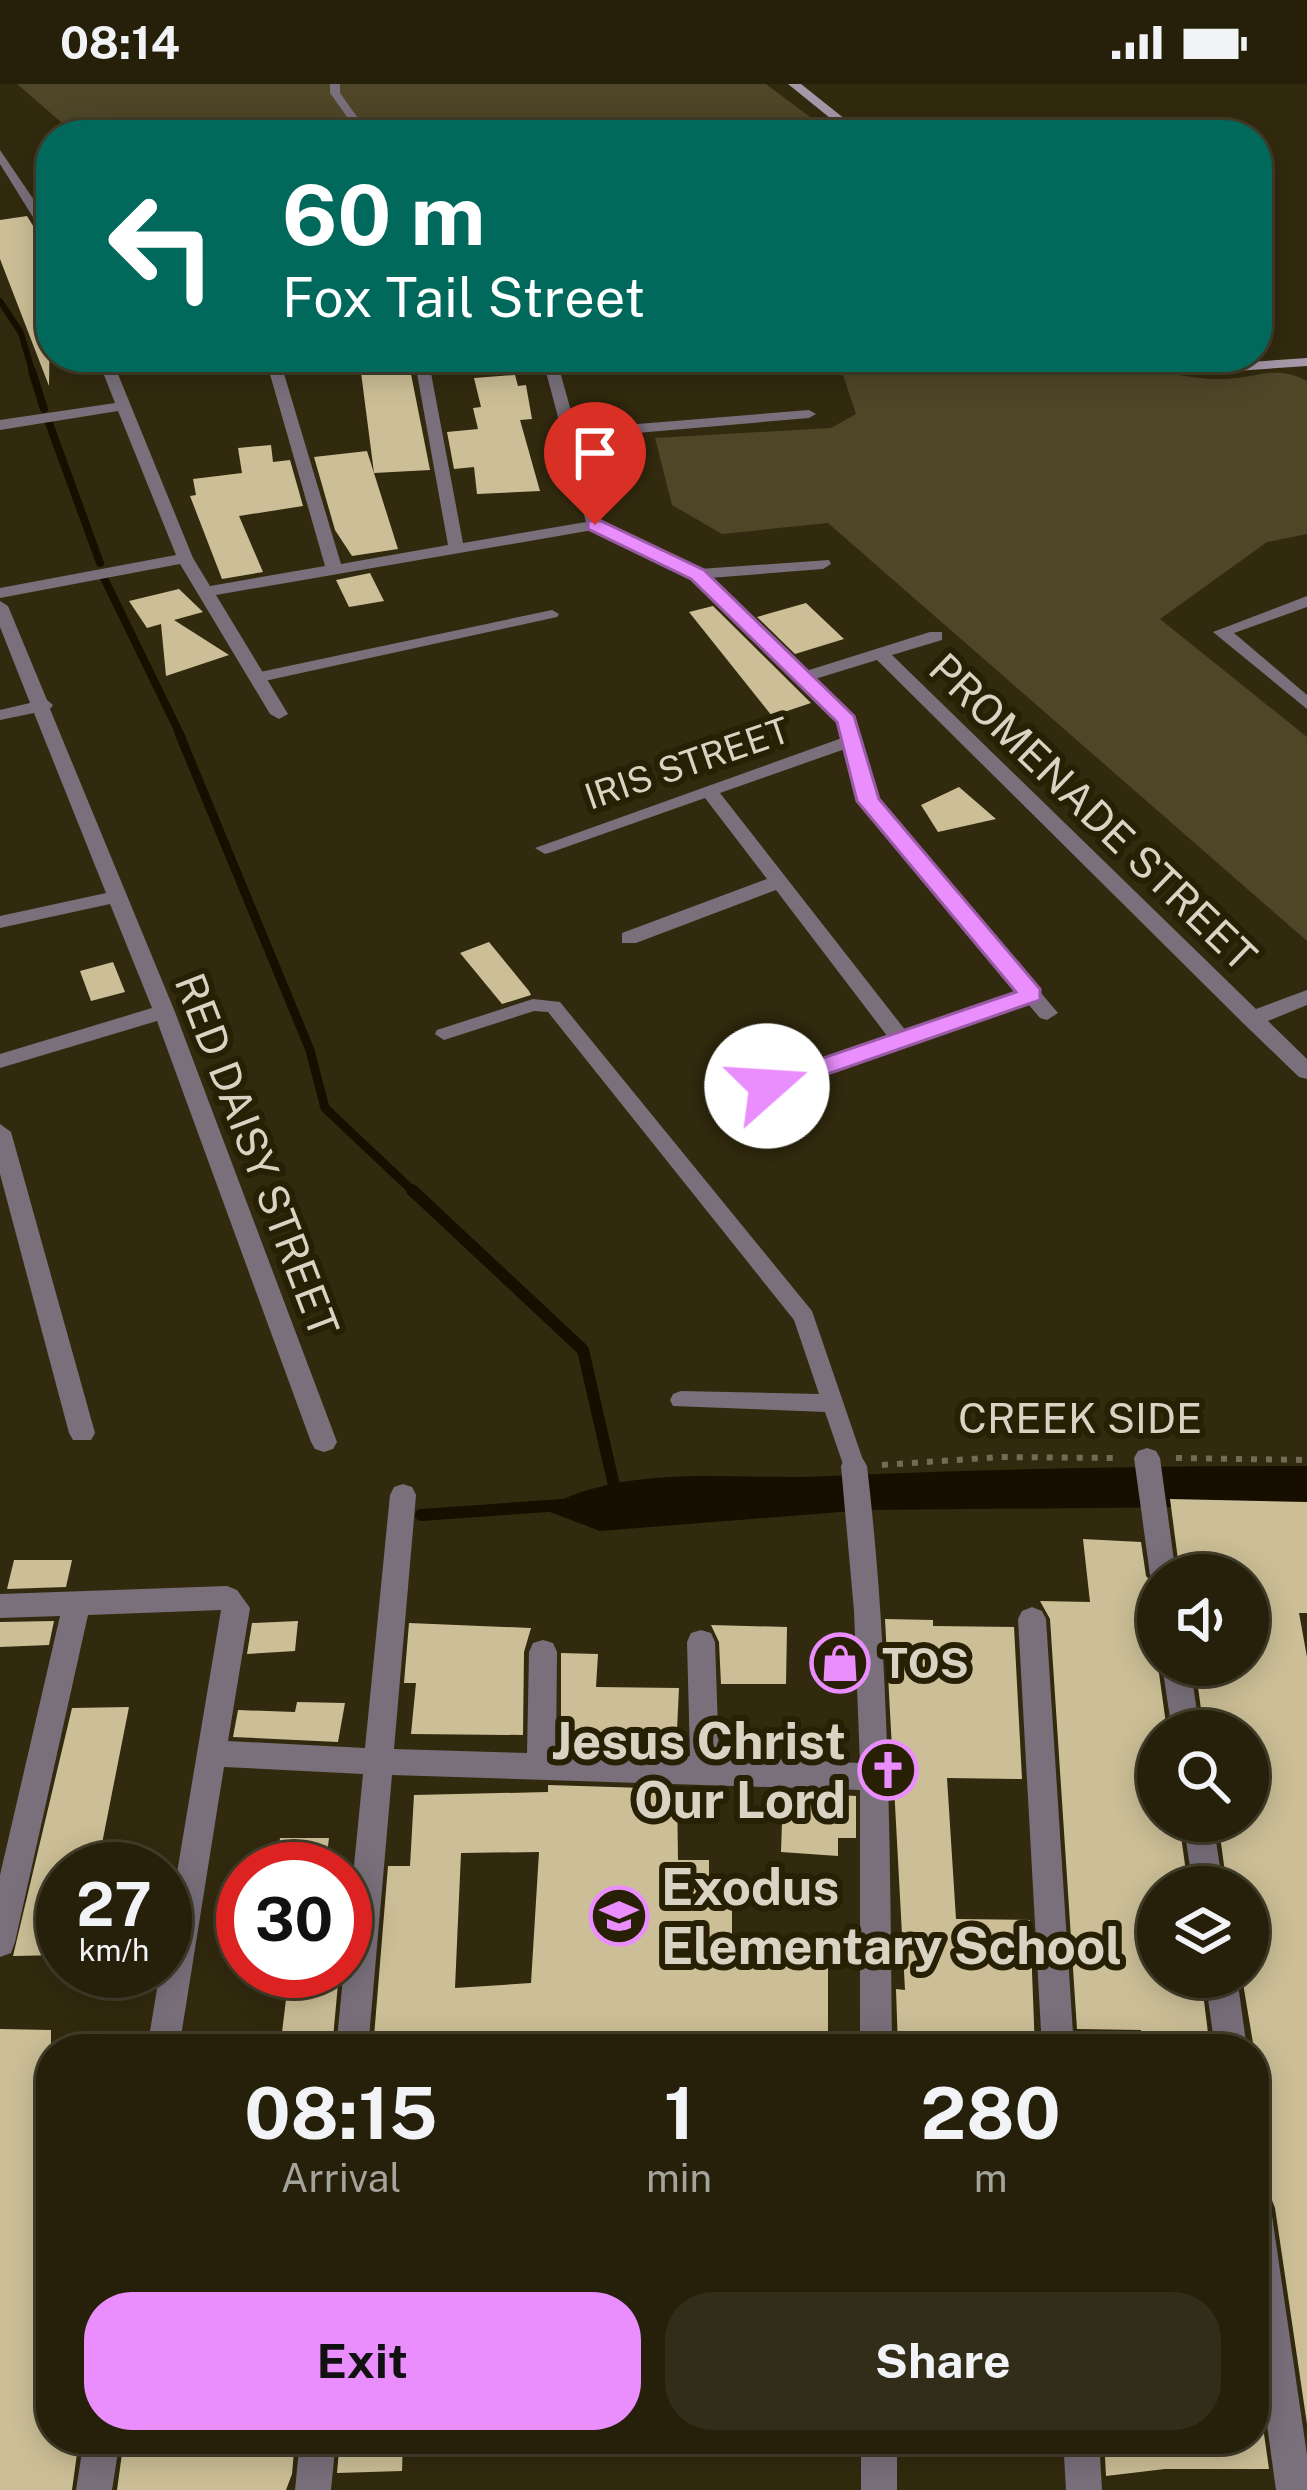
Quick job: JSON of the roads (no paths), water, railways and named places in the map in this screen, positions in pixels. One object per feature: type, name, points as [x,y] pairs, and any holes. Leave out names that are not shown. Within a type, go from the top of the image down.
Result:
[{"type":"street","points":[[794,84],[840,120]]},
{"type":"street","points":[[0,154],[36,211]]},
{"type":"street","points":[[1272,364],[1307,362]]},
{"type":"street","points":[[110,372],[185,558],[279,714]]},
{"type":"street","points":[[276,372],[334,569]]},
{"type":"street","points":[[424,372],[456,547]]},
{"type":"street","points":[[553,372],[595,525]]},
{"type":"street","points":[[0,425],[122,406]]},
{"type":"street","points":[[568,434],[809,414]]},
{"type":"street","points":[[205,592],[595,525],[697,574],[847,721],[868,801],[1040,1004],[902,1040],[767,1086]]},
{"type":"street","points":[[0,593],[185,558]]},
{"type":"street","points":[[697,574],[824,564]]},
{"type":"street","points":[[1307,602],[1226,628],[1224,637],[1307,704]]},
{"type":"street","name":"RED DAISY STREET","points":[[0,605],[4,631],[44,705],[114,897],[164,1012],[324,1442]]},
{"type":"street","points":[[804,676],[936,637]]},
{"type":"street","name":"PROMENADE STREET","points":[[880,653],[1307,1072]]},
{"type":"street","points":[[0,715],[44,705]]},
{"type":"street","name":"IRIS STREET","points":[[545,848],[851,741]]},
{"type":"street","points":[[709,791],[902,1040]]},
{"type":"street","points":[[629,938],[778,882]]},
{"type":"street","points":[[0,922],[114,897]]},
{"type":"street","points":[[1252,1019],[1307,997]]},
{"type":"street","points":[[0,1061],[164,1012]]},
{"type":"street","points":[[0,1132],[82,1433]]},
{"type":"street","points":[[1148,1462],[1160,1554]]},
{"type":"street","points":[[855,1470],[864,1514],[874,1777],[876,2034]]},
{"type":"street","points":[[353,2034],[403,1496]]},
{"type":"street","points":[[0,1606],[227,1598],[236,1608],[165,2034]]},
{"type":"street","points":[[0,1942],[76,1605]]},
{"type":"street","points":[[1032,1618],[1057,2034]]},
{"type":"street","points":[[701,1642],[705,1767]]},
{"type":"street","points":[[541,1767],[543,1652]]},
{"type":"street","points":[[209,1753],[378,1765],[705,1767],[874,1777]]},
{"type":"street","points":[[1224,1998],[1229,2034]]},
{"type":"street","points":[[1269,2314],[1294,2490]]},
{"type":"street","points":[[94,2490],[100,2454]]},
{"type":"street","points":[[313,2490],[317,2454]]},
{"type":"street","points":[[879,2454],[879,2490]]},
{"type":"street","points":[[1082,2454],[1084,2490]]},
{"type":"lane","points":[[335,84],[335,93],[354,120]]},
{"type":"lane","points":[[260,677],[552,614]]},
{"type":"lane","points":[[444,1034],[533,1005],[553,1006],[804,1318],[855,1470]]},
{"type":"lane","points":[[681,1400],[834,1403]]},
{"type":"waterway","points":[[0,301],[21,333],[33,374]]},
{"type":"waterway","points":[[32,371],[44,409]]},
{"type":"waterway","points":[[49,423],[100,563]]},
{"type":"waterway","points":[[104,578],[181,736]]},
{"type":"waterway","points":[[179,733],[310,1050],[325,1108],[415,1193]]},
{"type":"waterway","points":[[412,1190],[583,1350],[615,1490]]},
{"type":"waterway","points":[[421,1515],[561,1505]]},
{"type":"place","name":"TOS","points":[[840,1663]]},
{"type":"place","name":"Jesus Christ Our Lord","points":[[888,1770]]},
{"type":"place","name":"Exodus Elementary School","points":[[619,1916]]}]
